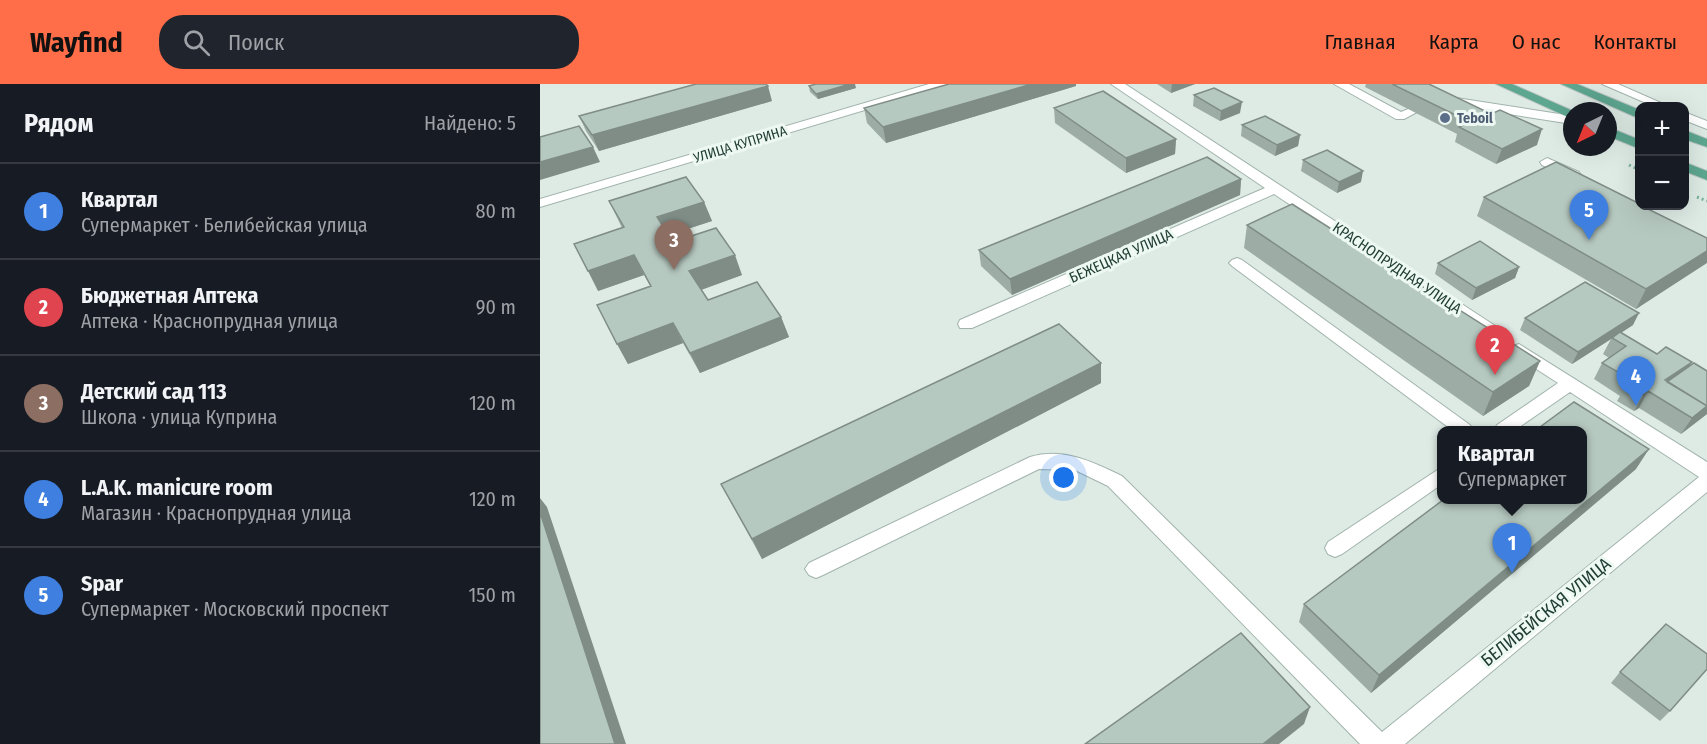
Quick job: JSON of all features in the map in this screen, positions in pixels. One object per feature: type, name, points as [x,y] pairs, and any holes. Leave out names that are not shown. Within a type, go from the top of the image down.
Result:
[{"type":"main road","points":[[1502,84],[1563,111]]},
{"type":"main road","points":[[1567,84],[1635,113]]},
{"type":"main road","points":[[1617,135],[1635,143]]},
{"type":"main road","points":[[1689,136],[1707,143]]},
{"type":"main road","points":[[1689,168],[1707,176]]},
{"type":"street","name":"УЛИЦА КУПРИНА","points":[[540,203],[941,84]]},
{"type":"street","name":"КРАСНОПРУДНАЯ УЛИЦА","points":[[1117,84],[1277,188],[1569,384],[1707,472]]},
{"type":"street","points":[[1340,84],[1400,116],[1413,111]]},
{"type":"street","points":[[1608,84],[1652,102]]},
{"type":"street","points":[[1441,99],[1563,119]]},
{"type":"street","points":[[1689,114],[1707,112]]},
{"type":"street","points":[[1689,116],[1707,125]]},
{"type":"street","points":[[1547,162],[1590,183]]},
{"type":"street","name":"БЕЖЕЦКАЯ УЛИЦА","points":[[966,324],[1277,188]]},
{"type":"street","points":[[1237,263],[1459,426]]},
{"type":"street","points":[[1509,426],[1569,384]]},
{"type":"street","points":[[816,570],[1037,462],[1078,463],[1115,481],[1377,744]]},
{"type":"street","points":[[1335,548],[1437,477]]},
{"type":"street","name":"БЕЛИБЕЙСКАЯ УЛИЦА","points":[[1386,744],[1707,481]]},
{"type":"building","points":[[696,84],[766,84],[768,86],[592,135],[579,116]]},
{"type":"building","points":[[850,84],[816,94],[809,86]]},
{"type":"building","points":[[949,84],[1032,84],[883,127],[864,108]]},
{"type":"building","points":[[1392,84],[1429,84],[1491,114],[1500,110],[1542,129],[1502,149],[1459,127],[1470,122]]},
{"type":"building","points":[[1214,88],[1242,102],[1221,111],[1194,95]]},
{"type":"building","points":[[1103,91],[1176,139],[1126,158],[1054,108]]},
{"type":"building","points":[[1265,116],[1300,135],[1277,145],[1242,125]]},
{"type":"building","points":[[579,126],[593,147],[540,162],[540,137]]},
{"type":"building","points":[[1327,150],[1363,171],[1339,182],[1303,160]]},
{"type":"building","points":[[1207,157],[1241,179],[1010,279],[979,250]]},
{"type":"building","points":[[1556,162],[1635,202],[1635,210],[1650,210],[1707,238],[1707,251],[1646,289],[1484,197]]},
{"type":"building","points":[[686,177],[704,202],[657,217],[673,242],[716,228],[735,255],[689,271],[708,300],[757,282],[781,317],[690,353],[673,323],[617,344],[597,305],[651,286],[634,255],[588,271],[574,244],[624,227],[609,201]]},
{"type":"building","points":[[1292,204],[1540,361],[1493,392],[1247,225]]},
{"type":"building","points":[[1480,241],[1519,267],[1476,288],[1438,263]]},
{"type":"building","points":[[1585,282],[1639,313],[1578,352],[1525,318]]},
{"type":"building","points":[[1059,324],[1101,363],[752,539],[721,484]]},
{"type":"building","points":[[1620,332],[1657,354],[1666,347],[1692,362],[1665,380],[1707,406],[1692,418],[1648,391],[1644,395],[1626,384],[1632,380],[1602,363],[1626,346],[1612,338]]},
{"type":"building","points":[[1694,363],[1707,371],[1707,406],[1667,382]]},
{"type":"building","points":[[1574,402],[1649,449],[1587,501],[1587,426],[1541,426]]},
{"type":"building","points":[[1438,504],[1583,504],[1379,675],[1304,604]]},
{"type":"building","points":[[540,512],[615,744],[540,744]]},
{"type":"building","points":[[1666,624],[1707,654],[1707,669],[1670,711],[1620,672]]},
{"type":"building","points":[[1241,633],[1310,707],[1263,744],[1085,744]]},
{"type":"place","name":"Teboil","points":[[1445,118]]},
{"type":"place","name":"Spar","points":[[1589,240]]},
{"type":"place","name":"Детский сад 113","points":[[674,270]]},
{"type":"place","name":"Бюджетная Аптека","points":[[1495,375]]},
{"type":"place","name":"L.A.K. manicure room","points":[[1636,406]]},
{"type":"place","name":"Квартал","points":[[1512,573]]}]
